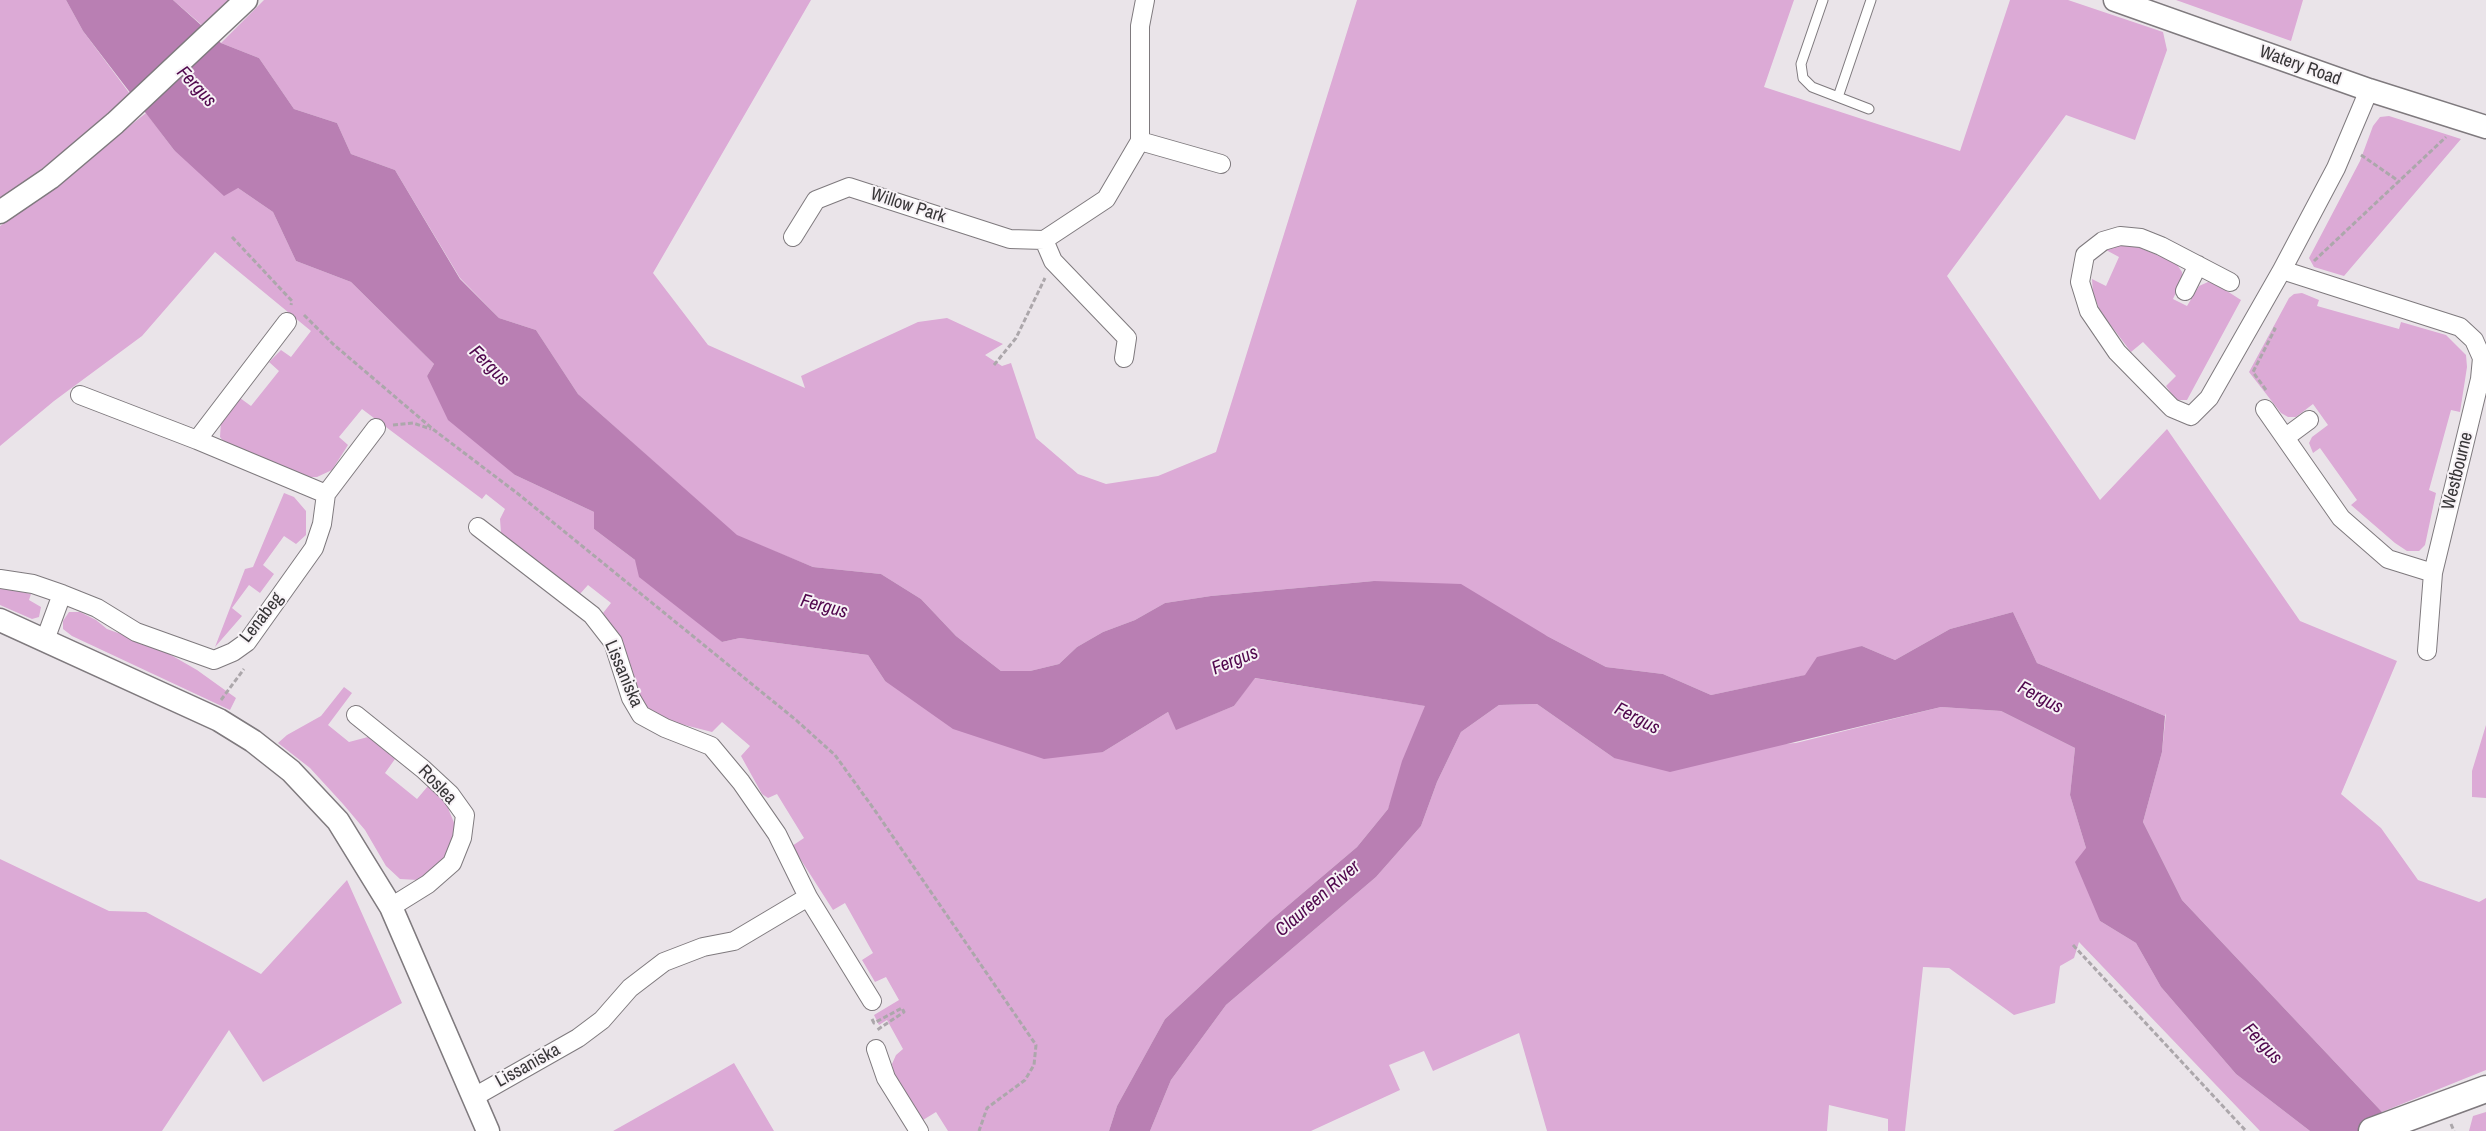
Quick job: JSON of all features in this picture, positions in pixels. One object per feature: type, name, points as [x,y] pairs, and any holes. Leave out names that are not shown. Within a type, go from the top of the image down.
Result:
[{"type":"main road","points":[[2372,1131],[2486,1089]]},
{"type":"street","points":[[1124,358],[1127,338],[1053,261],[1044,240],[1106,198],[1140,141],[1140,26],[1145,0]]},
{"type":"street","name":"Watery Road","points":[[2115,0],[2369,90],[2486,127]]},
{"type":"street","points":[[0,212],[50,178],[115,123],[238,7]]},
{"type":"street","points":[[2230,282],[2141,238],[2120,236],[2103,241],[2085,255],[2080,282],[2089,311],[2117,352],[2172,408],[2191,416],[2209,398],[2282,270],[2346,148],[2369,90]]},
{"type":"street","points":[[1140,141],[1221,164]]},
{"type":"street","name":"Willow Park","points":[[793,236],[816,200],[849,187],[1010,239],[1044,240]]},
{"type":"street","points":[[2185,291],[2198,265]]},
{"type":"street","name":"Westbourne","points":[[2282,270],[2460,326],[2474,340],[2482,358],[2480,379],[2433,573],[2427,651]]},
{"type":"street","points":[[197,440],[287,322]]},
{"type":"street","points":[[80,394],[326,494]]},
{"type":"street","points":[[2265,409],[2341,518],[2388,559],[2433,573]]},
{"type":"street","points":[[2286,437],[2309,420]]},
{"type":"street","name":"Lenabeg","points":[[0,579],[33,584],[62,594],[96,608],[136,632],[214,660],[233,652],[247,642],[314,548],[322,524],[326,494],[376,428]]},
{"type":"street","name":"Lissaniska","points":[[478,527],[592,615],[613,642],[631,698],[641,715],[665,728],[711,746],[741,782],[777,834],[808,897],[872,1001]]},
{"type":"street","points":[[45,640],[62,594]]},
{"type":"street","points":[[0,620],[219,720],[253,741],[291,771],[338,821],[391,907],[488,1131]]},
{"type":"street","name":"Roslea","points":[[356,716],[423,769],[450,794],[465,815],[462,838],[452,863],[428,884],[391,907]]},
{"type":"street","name":"Lissaniska","points":[[474,1097],[578,1038],[602,1020],[630,988],[664,962],[702,947],[734,941],[808,897]]},
{"type":"street","points":[[876,1049],[886,1078],[918,1131]]},
{"type":"lane","points":[[1823,0],[1801,64],[1803,78],[1812,87],[1869,109]]},
{"type":"lane","points":[[1838,97],[1871,0]]},
{"type":"path","points":[[2299,275],[2304,264],[2309,266],[2400,182],[2463,120]]},
{"type":"path","points":[[2346,148],[2362,155],[2400,182]]},
{"type":"path","points":[[232,237],[292,301],[287,322]]},
{"type":"path","points":[[994,365],[1016,338],[1053,261]]},
{"type":"path","points":[[287,322],[300,310],[332,344],[434,430],[518,493],[796,720],[835,755],[1036,1045],[1034,1065],[1025,1080],[986,1108],[979,1131]]},
{"type":"path","points":[[2265,409],[2272,397],[2252,372],[2275,329],[2268,325],[2272,318]]},
{"type":"path","points":[[376,428],[413,424],[434,430]]},
{"type":"path","points":[[2073,945],[2246,1131]]},
{"type":"path","points":[[872,1001],[867,1010],[874,1023],[902,1008],[904,1012],[875,1031],[876,1049]]},
{"type":"shaded area","points":[[0,0],[66,0],[83,31],[130,94],[105,121],[0,200]]},
{"type":"shaded area","points":[[173,0],[232,0],[203,26]]},
{"type":"shaded area","points":[[264,0],[811,0],[653,273],[708,345],[805,388],[801,376],[918,322],[947,318],[1003,344],[985,355],[1002,366],[1011,363],[1036,438],[1078,474],[1106,484],[1158,476],[1216,452],[1357,0],[1794,0],[1764,87],[1960,151],[2010,0],[2068,0],[2163,32],[2167,50],[2135,140],[2066,115],[1947,276],[2100,500],[2167,429],[2300,621],[2397,661],[2341,794],[2381,828],[2418,880],[2479,902],[2486,898],[2486,1070],[2382,1112],[2182,900],[2143,822],[2162,752],[2166,713],[2165,716],[2037,663],[2013,612],[1950,629],[1895,660],[1862,646],[1806,675],[1711,695],[1663,674],[1606,667],[1547,636],[1374,581],[1211,596],[1165,603],[1135,620],[1103,632],[1077,647],[1059,664],[1030,671],[1001,671],[956,636],[921,599],[881,574],[813,567],[737,536],[578,394],[536,330],[499,318],[460,278],[395,170],[351,154],[337,123],[294,109],[259,58],[221,43]]},
{"type":"shaded area","points":[[2176,0],[2303,0],[2291,41]]},
{"type":"shaded area","points":[[146,113],[174,150],[238,188],[273,212],[296,261],[351,282],[434,364],[427,376],[515,475],[594,512],[594,529],[635,560],[722,642],[740,638],[868,655],[885,681],[1103,752],[1168,712],[1177,729],[1234,706],[1254,678],[1426,706],[1388,809],[1357,847],[1271,920],[1165,1019],[1117,1106],[1109,1131],[948,1131],[936,1112],[923,1120],[894,1073],[892,1064],[896,1055],[903,1049],[887,1020],[879,1025],[874,1015],[899,1000],[886,977],[875,982],[862,960],[873,953],[845,903],[833,910],[792,846],[804,838],[777,794],[768,798],[762,794],[741,756],[750,746],[722,722],[712,732],[661,719],[649,711],[635,686],[623,642],[603,613],[611,603],[588,585],[579,595],[501,533],[500,519],[505,509],[486,494],[482,499],[362,409],[339,437],[348,445],[332,470],[317,477],[310,477],[224,442],[220,437],[221,421],[240,398],[251,406],[279,371],[269,362],[281,350],[291,357],[311,331],[215,252],[142,336],[54,401],[0,446],[0,226],[28,207]]},
{"type":"shaded area","points":[[2389,116],[2461,139],[2344,276],[2314,267],[2309,258],[2360,161],[2373,126],[2380,117]]},
{"type":"shaded area","points":[[2118,244],[2133,245],[2176,263],[2182,272],[2182,280],[2173,299],[2187,306],[2199,286],[2208,282],[2216,284],[2241,300],[2187,400],[2176,400],[2166,386],[2176,376],[2143,342],[2131,352],[2100,311],[2093,293],[2092,279],[2106,286],[2119,257],[2106,250]]},
{"type":"shaded area","points":[[2302,293],[2319,300],[2317,306],[2399,329],[2401,322],[2446,335],[2466,355],[2467,367],[2460,412],[2451,410],[2429,490],[2436,493],[2425,545],[2419,551],[2407,551],[2395,543],[2351,505],[2357,500],[2320,448],[2313,453],[2309,443],[2312,437],[2328,425],[2313,404],[2296,417],[2288,417],[2281,413],[2249,372],[2289,298],[2294,294]]},
{"type":"shaded area","points":[[284,493],[294,497],[306,511],[306,535],[296,544],[284,536],[263,565],[274,574],[260,593],[249,585],[232,608],[242,616],[215,647],[245,569],[253,567]]},
{"type":"shaded area","points":[[0,587],[31,594],[29,600],[41,607],[39,617],[32,619],[0,605]]},
{"type":"shaded area","points":[[69,612],[80,612],[96,620],[107,629],[157,647],[197,670],[236,698],[230,710],[72,636],[63,629],[63,621]]},
{"type":"shaded area","points":[[344,687],[352,693],[328,725],[349,742],[368,737],[395,759],[385,773],[417,799],[428,786],[445,801],[455,825],[454,842],[442,862],[430,874],[418,880],[400,879],[386,866],[365,830],[343,804],[310,768],[278,743],[287,735],[321,716]]},
{"type":"shaded area","points":[[1537,704],[1614,758],[1796,743],[1941,707],[2001,711],[2075,748],[2070,795],[2086,848],[2100,921],[2136,943],[2161,987],[2236,1074],[2310,1131],[2260,1131],[2079,942],[2074,958],[2060,966],[2055,1003],[2014,1015],[1949,968],[1923,967],[1905,1131],[1888,1131],[1888,1119],[1829,1105],[1827,1131],[1547,1131],[1519,1033],[1433,1071],[1424,1051],[1389,1065],[1400,1090],[1311,1131],[1150,1131],[1171,1080],[1226,1005],[1376,877],[1421,826],[1437,782],[1461,732],[1499,705]]},
{"type":"shaded area","points":[[2486,725],[2486,798],[2472,797],[2472,771]]},
{"type":"shaded area","points":[[0,859],[109,911],[146,912],[261,974],[347,880],[402,1003],[263,1082],[229,1030],[162,1131],[0,1131]]},
{"type":"shaded area","points":[[734,1063],[774,1131],[613,1131],[715,1074]]},
{"type":"shaded area","points":[[2486,1112],[2486,1131],[2469,1131],[2473,1116]]},
{"type":"water","points":[[66,0],[173,0],[221,43],[259,58],[294,109],[337,123],[351,154],[395,170],[460,279],[499,318],[536,330],[578,394],[737,535],[813,567],[881,574],[921,599],[956,636],[1001,671],[1030,671],[1059,664],[1077,647],[1103,632],[1135,620],[1165,603],[1211,596],[1374,581],[1461,584],[1547,636],[1606,667],[1663,674],[1711,695],[1805,675],[1817,657],[1862,646],[1895,660],[1950,629],[2013,612],[2037,663],[2165,716],[2162,752],[2143,822],[2182,900],[2382,1112],[2393,1131],[2310,1131],[2236,1074],[2161,987],[2136,943],[2100,921],[2075,862],[2086,848],[2070,795],[2075,748],[2001,711],[1941,707],[1670,772],[1614,758],[1537,704],[1499,705],[1461,732],[1437,782],[1421,826],[1376,877],[1226,1005],[1171,1080],[1150,1131],[1109,1131],[1117,1106],[1165,1019],[1271,920],[1357,847],[1388,809],[1402,761],[1425,706],[1255,678],[1234,706],[1176,730],[1168,712],[1103,752],[1044,759],[953,729],[885,681],[868,655],[740,638],[722,642],[639,577],[635,560],[594,529],[594,512],[515,475],[448,420],[427,376],[434,364],[351,282],[296,261],[273,212],[238,188],[224,196],[174,150],[83,31]]},
{"type":"water label","name":"Fergus","points":[[196,87]]},
{"type":"water label","name":"Fergus","points":[[489,366]]},
{"type":"water label","name":"Fergus","points":[[824,607]]},
{"type":"water label","name":"Fergus","points":[[1235,661]]},
{"type":"water label","name":"Fergus","points":[[2040,698]]},
{"type":"water label","name":"Fergus","points":[[1637,719]]},
{"type":"water label","name":"Claureen River","points":[[1318,899]]},
{"type":"water label","name":"Fergus","points":[[2262,1044]]}]
